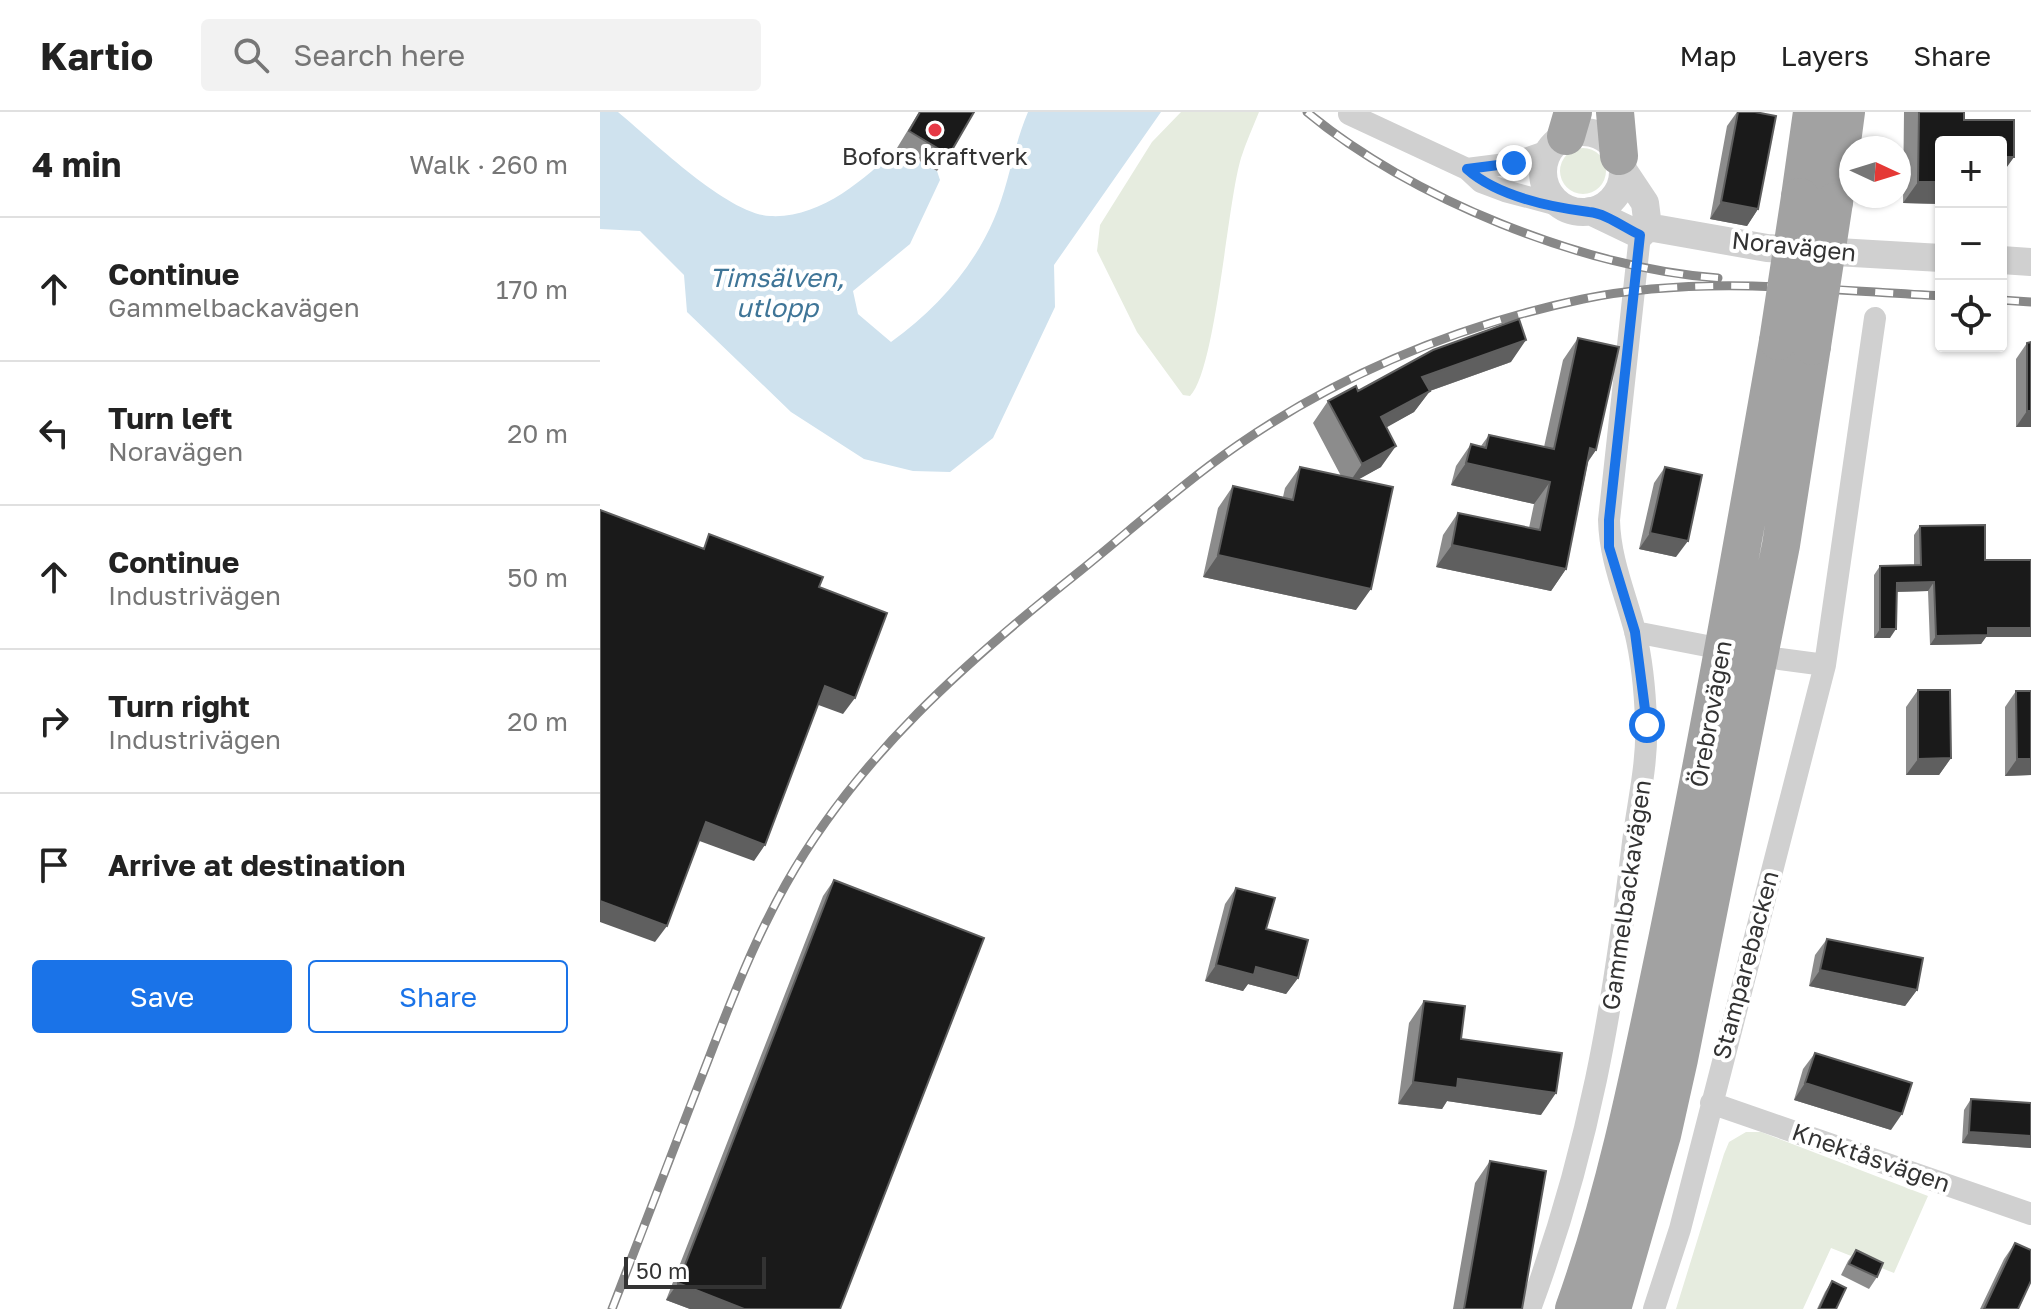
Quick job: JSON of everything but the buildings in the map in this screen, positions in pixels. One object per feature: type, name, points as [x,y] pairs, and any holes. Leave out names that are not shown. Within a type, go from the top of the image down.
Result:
[{"type":"highway","points":[[1615,112],[1621,163]]},
{"type":"highway","name":"Örebrovägen","points":[[1812,112],[1817,200]]},
{"type":"highway","name":"Örebrovägen","points":[[1574,1309],[1599,1237],[1636,1087],[1795,343],[1817,200],[1846,112]]},
{"type":"highway","name":"Örebrovägen","points":[[1612,1309],[1662,1135],[1679,1059],[1781,545],[1795,343]]},
{"type":"street","points":[[1349,114],[1467,169],[1481,182],[1576,209],[1614,197],[1621,163]]},
{"type":"street","points":[[1563,133],[1543,177],[1547,190],[1576,209]]},
{"type":"street","points":[[1467,169],[1514,163],[1563,133],[1594,134],[1612,144],[1645,203],[1644,231]]},
{"type":"street","name":"Noravägen","points":[[1576,209],[1644,231],[1767,248],[1935,258]]},
{"type":"street","name":"Gammelbackavägen","points":[[1530,1309],[1585,1139],[1615,987],[1647,725],[1635,632],[1609,547],[1609,520],[1644,231]]},
{"type":"street","points":[[2007,260],[2031,262]]},
{"type":"street","name":"Stamparebacken","points":[[1654,1309],[1680,1229],[1825,665],[1875,318]]},
{"type":"street","points":[[1635,632],[1707,646]]},
{"type":"street","points":[[1780,659],[1825,665]]},
{"type":"street","name":"Knektåsvägen","points":[[1711,1103],[2031,1214]]},
{"type":"shaded area","points":[[1181,112],[1259,112],[1236,180],[1207,354],[1190,396],[1183,395],[1137,332],[1097,251],[1100,225],[1152,142]]},
{"type":"shaded area","points":[[1583,148],[1599,155],[1606,171],[1599,187],[1583,194],[1567,187],[1560,171],[1567,155]]},
{"type":"shaded area","points":[[1746,1132],[1761,1132],[1928,1196],[1894,1273],[1831,1248],[1803,1309],[1676,1309],[1724,1154],[1729,1142]]},
{"type":"water","name":"Timsälven, utlopp","points":[[600,112],[618,112],[712,190],[753,212],[770,216],[806,211],[840,195],[897,148],[937,171],[940,180],[910,244],[853,291],[858,314],[891,342],[951,288],[975,255],[999,206],[1028,112],[1161,112],[1054,265],[1055,307],[993,438],[950,472],[913,471],[864,459],[791,412],[687,312],[684,275],[640,231],[600,229]]},
{"type":"railway","points":[[1307,112],[1395,173],[1500,224],[1612,260],[1666,272],[1718,278]]},
{"type":"railway","points":[[612,1309],[749,958],[786,884],[815,837],[881,752],[956,676],[1197,475],[1278,419],[1360,374],[1447,338],[1537,310],[1627,292],[1717,286],[1935,296]]},
{"type":"railway","points":[[2007,300],[2031,302]]},
{"type":"place","name":"Bofors kraftverk","points":[[935,130]]},
{"type":"route","points":[[1514,163],[1467,169],[1481,182],[1576,212],[1590,211],[1640,235],[1611,473],[1609,547],[1635,632],[1647,725]]}]
